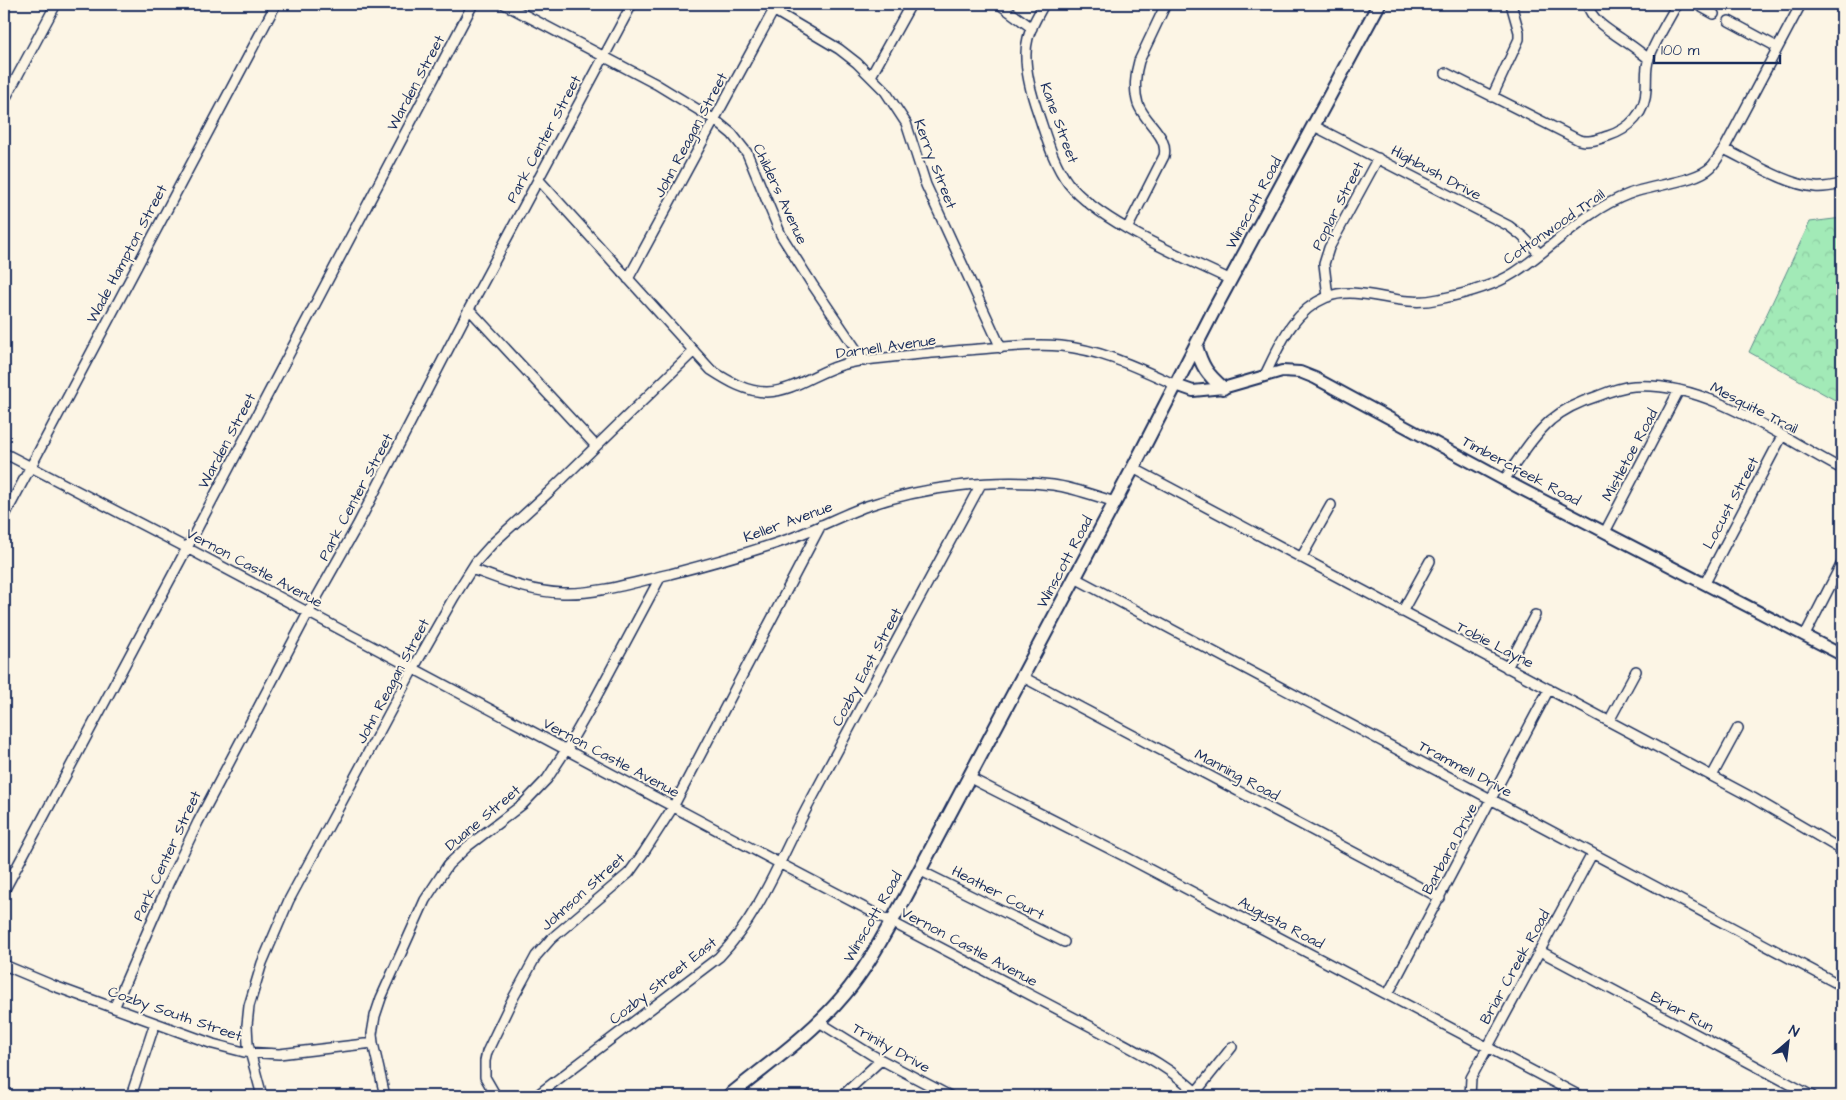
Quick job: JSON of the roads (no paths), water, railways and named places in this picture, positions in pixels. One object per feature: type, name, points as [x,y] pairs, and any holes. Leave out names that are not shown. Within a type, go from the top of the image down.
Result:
[{"type":"main road","name":"Winscott Road","points":[[729,1096],[820,1022],[845,994],[891,922],[1379,4]]},
{"type":"main road","points":[[1196,346],[1201,364],[1209,376],[1223,388]]},
{"type":"street","points":[[4,101],[56,4]]},
{"type":"street","name":"Wade Hampton Street","points":[[4,517],[276,4]]},
{"type":"street","name":"Warden Street","points":[[4,891],[473,4]]},
{"type":"street","name":"Childers Avenue","points":[[504,4],[656,84],[715,120],[732,134],[747,153],[781,235],[864,361]]},
{"type":"street","name":"Park Center Street","points":[[114,1008],[169,882],[198,822],[308,613],[357,526],[602,57],[632,4]]},
{"type":"street","points":[[872,76],[911,4]]},
{"type":"street","points":[[999,4],[1032,28]]},
{"type":"street","name":"Kane Street","points":[[1044,4],[1032,28],[1026,50],[1029,80],[1040,120],[1060,170],[1068,183],[1104,214],[1145,238],[1231,280]]},
{"type":"street","points":[[1128,227],[1164,156],[1166,148],[1164,142],[1147,120],[1138,104],[1135,86],[1139,60],[1166,4]]},
{"type":"street","points":[[1492,97],[1519,39],[1519,32],[1511,4]]},
{"type":"street","points":[[1587,4],[1590,12],[1601,25],[1649,59]]},
{"type":"street","points":[[1446,73],[1578,140],[1584,142],[1593,141],[1614,134],[1628,127],[1633,122],[1645,98],[1646,70],[1649,59],[1677,4]]},
{"type":"street","points":[[1696,4],[1714,14]]},
{"type":"street","name":"Cottonwood Trail","points":[[1265,375],[1280,343],[1293,322],[1309,308],[1328,297],[1338,294],[1351,294],[1411,302],[1437,300],[1480,288],[1512,274],[1569,230],[1604,206],[1629,194],[1700,175],[1711,167],[1724,149],[1801,4]]},
{"type":"street","name":"Kerry Street","points":[[775,7],[839,49],[872,76],[885,91],[906,122],[926,185],[1000,348]]},
{"type":"street","name":"John Reagan Street","points":[[628,280],[775,7]]},
{"type":"street","points":[[1729,21],[1777,47]]},
{"type":"street","name":"Highbush Drive","points":[[1314,126],[1509,226],[1540,254]]},
{"type":"street","points":[[1724,149],[1792,182],[1825,188],[1842,184]]},
{"type":"street","name":"Poplar Street","points":[[1328,297],[1324,264],[1329,248],[1378,158]]},
{"type":"street","name":"Darnell Avenue","points":[[538,179],[711,370],[728,381],[750,390],[765,392],[781,391],[800,384],[819,373],[864,361],[1000,348],[1059,346],[1105,354],[1176,385]]},
{"type":"street","points":[[469,310],[596,446]]},
{"type":"street","name":"John Reagan Street","points":[[262,1096],[250,1052],[247,1025],[249,1006],[266,954],[289,900],[413,669],[472,569],[493,543],[694,351]]},
{"type":"street","name":"Timbercreek Road","points":[[1176,385],[1192,391],[1223,388],[1282,371],[1300,372],[1315,378],[1504,480],[1842,655]]},
{"type":"street","name":"Mesquite Trail","points":[[1504,480],[1542,430],[1564,411],[1590,398],[1634,386],[1654,386],[1679,390],[1711,400],[1732,409],[1842,469]]},
{"type":"street","name":"Mistletoe Road","points":[[1605,532],[1679,390]]},
{"type":"street","name":"Locust Street","points":[[1705,583],[1782,436]]},
{"type":"street","name":"Vernon Castle Avenue","points":[[4,453],[1156,1061],[1184,1080],[1198,1094]]},
{"type":"street","name":"Tobie Layne","points":[[1133,468],[1712,776],[1842,850]]},
{"type":"street","name":"Keller Avenue","points":[[472,569],[531,590],[561,593],[599,590],[718,561],[778,542],[867,506],[917,492],[981,484],[1029,483],[1054,485],[1077,490],[1115,502]]},
{"type":"street","name":"Cozby East Street","points":[[779,863],[981,484]]},
{"type":"street","points":[[1301,558],[1331,505]]},
{"type":"street","name":"Johnson Street","points":[[496,1096],[485,1077],[487,1052],[536,956],[550,939],[629,873],[644,852],[673,807],[821,525]]},
{"type":"street","points":[[1402,612],[1430,561]]},
{"type":"street","points":[[1804,635],[1842,563]]},
{"type":"street","name":"Duane Street","points":[[385,1096],[373,1043],[372,1034],[375,1016],[381,998],[425,900],[448,865],[468,846],[523,804],[547,779],[566,750],[661,576]]},
{"type":"street","name":"Trammell Drive","points":[[1075,578],[1842,986]]},
{"type":"street","points":[[1507,668],[1535,616]]},
{"type":"street","points":[[1609,721],[1636,671]]},
{"type":"street","name":"Manning Road","points":[[1022,676],[1440,898]]},
{"type":"street","name":"Barbara Drive","points":[[1388,994],[1549,689]]},
{"type":"street","points":[[1712,776],[1738,728]]},
{"type":"street","name":"Augusta Road","points":[[968,777],[1126,857],[1580,1096]]},
{"type":"street","name":"Briar Creek Road","points":[[1470,1096],[1471,1078],[1592,854]]},
{"type":"street","name":"Cozby Street East","points":[[536,1096],[719,956],[742,929],[762,898],[779,863]]},
{"type":"street","name":"Heather Court","points":[[920,870],[1064,942]]},
{"type":"street","name":"Briar Run","points":[[1540,951],[1812,1096]]},
{"type":"street","name":"Cozby South Street","points":[[4,965],[54,986],[213,1044],[250,1052],[279,1054],[373,1043]]},
{"type":"street","name":"Trinity Drive","points":[[820,1022],[881,1060],[950,1096]]},
{"type":"street","points":[[131,1096],[155,1023]]},
{"type":"street","points":[[1198,1094],[1232,1047]]},
{"type":"street","points":[[842,1096],[881,1060]]}]
